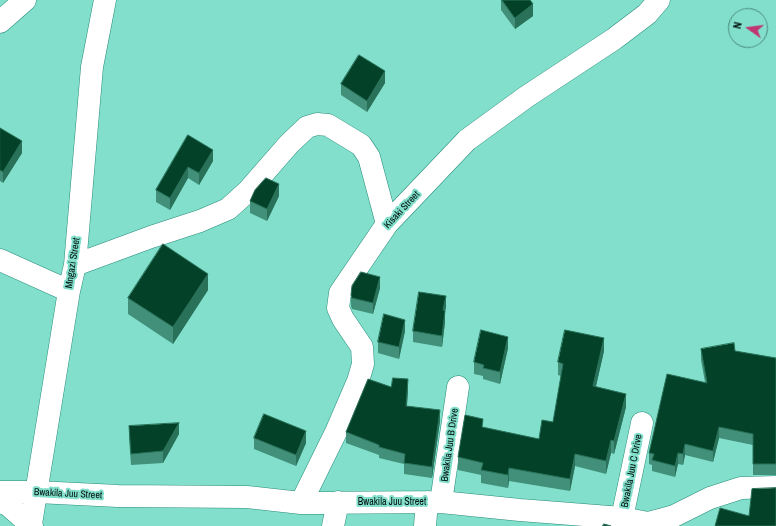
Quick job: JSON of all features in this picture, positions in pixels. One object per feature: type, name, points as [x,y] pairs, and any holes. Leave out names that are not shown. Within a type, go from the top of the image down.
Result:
[{"type":"street","points":[[0,22],[25,0]]},
{"type":"street","name":"Mngazi Street","points":[[32,525],[46,430],[69,291],[75,265],[92,67],[105,0]]},
{"type":"street","name":"Kisaki Street","points":[[301,503],[336,432],[358,381],[363,364],[362,347],[343,319],[338,308],[340,293],[387,224],[467,140],[526,97],[614,39],[647,14],[659,0]]},
{"type":"street","points":[[75,265],[200,221],[228,209],[248,191],[289,144],[307,127],[317,124],[328,125],[361,145],[369,157],[387,224]]},
{"type":"street","points":[[0,260],[69,291]]},
{"type":"street","name":"Bwakila Juu B Drive","points":[[425,526],[434,502],[458,387]]},
{"type":"street","name":"Bwakila Juu C Drive","points":[[622,518],[642,423]]},
{"type":"street","name":"Bwakila Juu Street","points":[[0,492],[37,492],[118,496],[247,497],[301,503],[434,502],[622,518],[648,523],[674,516],[710,498],[741,488],[776,487]]},
{"type":"street","points":[[0,502],[8,506],[32,525]]},
{"type":"street","points":[[333,526],[338,502]]},
{"type":"building","points":[[502,0],[530,0],[533,4],[515,18]]},
{"type":"building","points":[[359,55],[385,71],[367,101],[341,84]]},
{"type":"building","points":[[0,128],[22,141],[3,172],[0,170]]},
{"type":"building","points":[[188,135],[213,150],[199,173],[188,167],[170,198],[156,190]]},
{"type":"building","points":[[266,178],[279,184],[267,209],[250,201],[255,190]]},
{"type":"building","points":[[163,244],[208,274],[173,327],[128,298]]},
{"type":"building","points":[[361,272],[380,277],[373,303],[352,298],[352,286]]},
{"type":"building","points":[[419,292],[446,296],[443,310],[445,311],[442,336],[413,331]]},
{"type":"building","points":[[384,314],[405,320],[399,347],[378,342]]},
{"type":"building","points":[[481,330],[508,337],[500,372],[483,368],[484,365],[474,362]]},
{"type":"building","points":[[565,330],[604,338],[593,386],[626,394],[614,441],[611,440],[606,461],[575,454],[570,479],[509,468],[508,475],[481,470],[483,463],[458,457],[465,415],[483,419],[482,427],[539,439],[542,420],[553,422],[563,364],[558,362]]},
{"type":"building","points":[[734,343],[735,351],[776,358],[776,464],[753,464],[753,434],[719,427],[713,451],[685,444],[683,454],[678,453],[675,466],[652,460],[654,454],[649,453],[667,374],[707,383],[701,349]]},
{"type":"building","points":[[393,378],[408,379],[406,406],[440,410],[432,467],[404,463],[405,454],[379,447],[379,445],[346,432],[368,379],[391,387]]},
{"type":"building","points":[[264,414],[306,431],[296,455],[254,438]]},
{"type":"building","points":[[179,423],[163,451],[131,454],[129,426]]},
{"type":"building","points":[[776,488],[776,526],[715,526],[720,508],[749,516],[752,489]]}]
